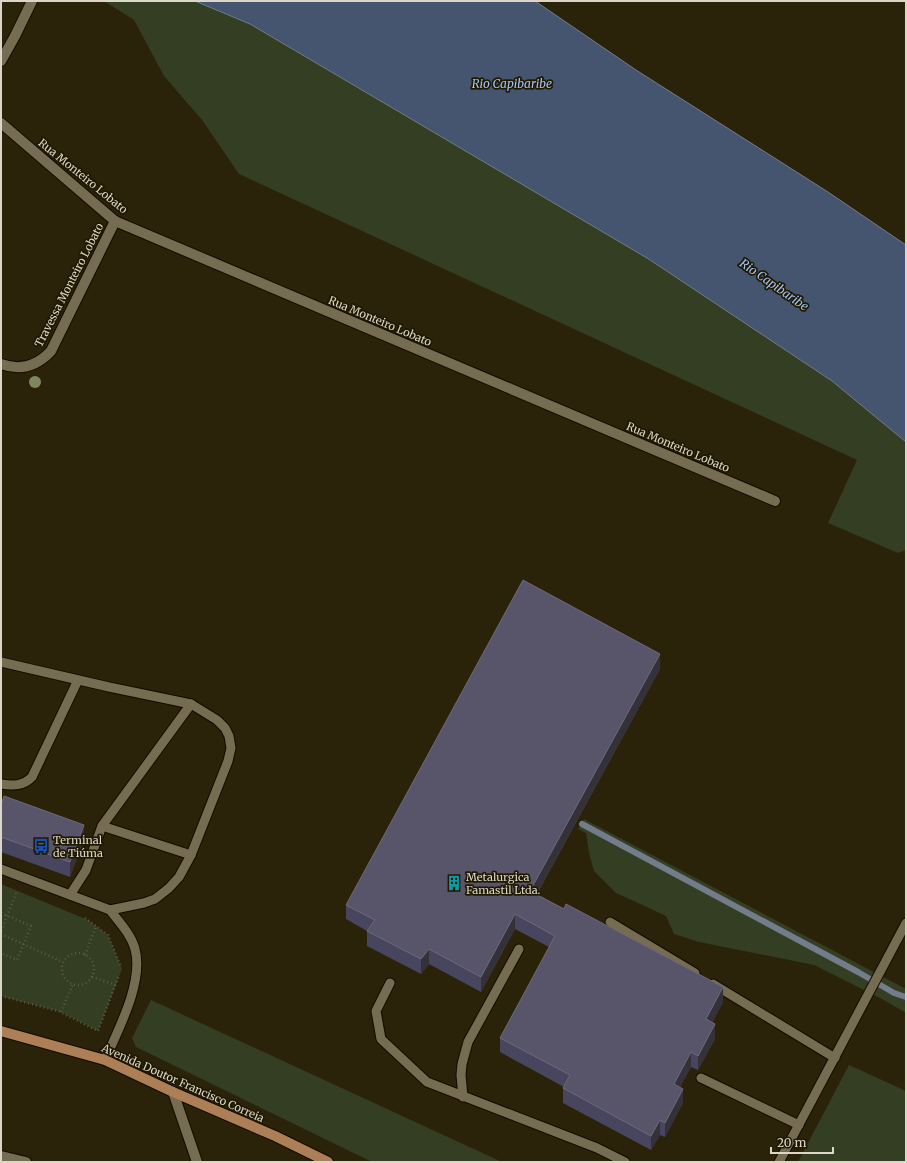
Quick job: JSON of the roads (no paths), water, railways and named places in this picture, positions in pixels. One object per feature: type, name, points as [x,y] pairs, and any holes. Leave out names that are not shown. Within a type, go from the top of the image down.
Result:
[{"type":"main road","name":"Avenida Doutor Francisco Correia","points":[[1,1031],[105,1060],[173,1092],[275,1136],[328,1162]]},
{"type":"street","points":[[1,61],[31,2]]},
{"type":"street","name":"Rua Monteiro Lobato","points":[[1,123],[116,220],[775,501]]},
{"type":"street","name":"Travessa Monteiro Lobato","points":[[1,364],[10,368],[22,368],[44,359],[51,351],[116,220]]},
{"type":"street","points":[[173,1092],[197,1162]]},
{"type":"street","points":[[1,1156],[26,1162]]},
{"type":"lane","points":[[1,663],[191,704],[217,720],[229,736],[231,748],[228,761],[191,855],[179,877],[169,888],[155,899],[144,903],[110,910]]},
{"type":"lane","points":[[1,784],[21,784],[28,781],[32,777],[78,680]]},
{"type":"lane","points":[[70,895],[86,870],[102,826],[191,704]]},
{"type":"lane","points":[[102,826],[191,855]]},
{"type":"lane","points":[[1,869],[110,910],[125,929],[135,948],[137,966],[128,1006],[105,1060]]},
{"type":"lane","points":[[610,922],[835,1058]]},
{"type":"lane","points":[[779,1162],[906,923]]},
{"type":"lane","points":[[463,1097],[462,1064],[468,1042],[519,949]]},
{"type":"lane","points":[[390,983],[376,1011],[381,1039],[427,1082],[597,1148],[625,1162]]},
{"type":"lane","points":[[701,1078],[799,1125]]},
{"type":"water","name":"Rio Capibaribe","points":[[195,1],[535,1],[636,70],[828,192],[906,245],[906,442],[832,381],[647,258],[250,24]]},
{"type":"waterway","points":[[582,824],[858,972],[894,993],[906,997]]},
{"type":"place","name":"Terminal de Tiúma","points":[[41,846]]},
{"type":"place","name":"Metalurgica Famastil Ltda.","points":[[454,883]]}]
